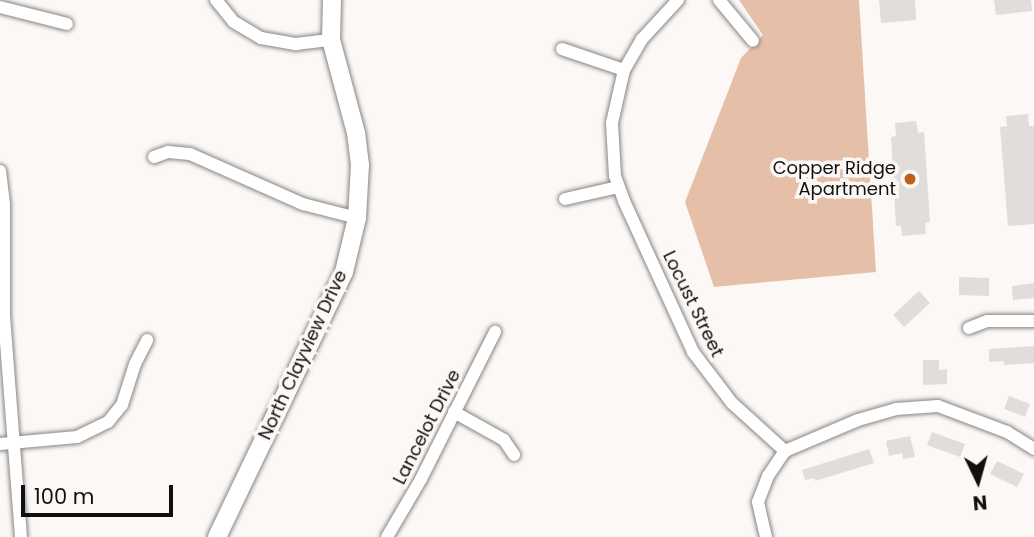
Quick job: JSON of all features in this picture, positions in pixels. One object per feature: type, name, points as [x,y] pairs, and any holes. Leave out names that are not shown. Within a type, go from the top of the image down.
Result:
[{"type":"street","points":[[216,0],[234,22],[261,37],[296,44],[331,40]]},
{"type":"street","name":"North Clayview Drive","points":[[217,537],[344,272],[357,218],[360,165],[356,133],[331,40],[332,0]]},
{"type":"street","name":"Locust Street","points":[[678,0],[642,39],[624,70],[612,123],[618,187],[693,352],[732,403],[786,451]]},
{"type":"street","points":[[719,0],[753,41]]},
{"type":"street","points":[[0,7],[67,24]]},
{"type":"street","points":[[562,49],[624,70]]},
{"type":"street","points":[[154,157],[168,152],[190,154],[303,204],[357,218]]},
{"type":"street","points":[[0,171],[4,204],[7,443],[21,537]]},
{"type":"street","points":[[565,199],[618,187]]},
{"type":"street","points":[[969,328],[986,321],[1034,321]]},
{"type":"street","name":"Lancelot Drive","points":[[387,537],[495,332]]},
{"type":"street","points":[[7,443],[77,437],[108,422],[122,405],[135,363],[147,340]]},
{"type":"street","points":[[766,537],[758,502],[768,476],[786,451],[858,420],[922,405],[952,409],[1007,432],[1034,449]]},
{"type":"street","points":[[454,412],[504,440],[514,455]]},
{"type":"shaded area","points":[[739,0],[859,0],[876,272],[714,287],[685,202],[741,58],[763,35]]},
{"type":"building","points":[[879,0],[915,0],[916,20],[881,23]]},
{"type":"building","points":[[994,0],[1031,0],[1032,11],[996,15]]},
{"type":"building","points":[[1028,114],[1029,126],[1034,126],[1034,224],[1008,226],[1000,127],[1007,126],[1006,116]]},
{"type":"building","name":"Copper Ridge Apartment","points":[[916,121],[918,133],[924,132],[930,222],[925,223],[926,234],[902,236],[901,226],[896,226],[891,137],[896,136],[895,123]]},
{"type":"building","points":[[959,277],[989,278],[989,296],[959,295]]},
{"type":"building","points":[[1034,283],[1034,298],[1013,300],[1012,286]]},
{"type":"building","points":[[919,291],[930,303],[904,327],[893,315]]},
{"type":"building","points":[[1034,346],[1034,363],[1004,365],[1004,361],[989,362],[989,349]]},
{"type":"building","points":[[923,360],[939,360],[939,370],[947,369],[947,384],[923,385]]},
{"type":"building","points":[[1009,396],[1030,404],[1025,417],[1004,409]]},
{"type":"building","points":[[932,432],[965,444],[960,457],[927,445]]},
{"type":"building","points":[[910,436],[915,457],[903,459],[902,453],[889,456],[886,441]]},
{"type":"building","points":[[869,449],[874,463],[815,481],[814,478],[805,480],[802,470]]},
{"type":"building","points":[[997,461],[1024,474],[1017,487],[990,474]]},
{"type":"place","name":"Copper Ridge Apartment","points":[[910,179]]}]
